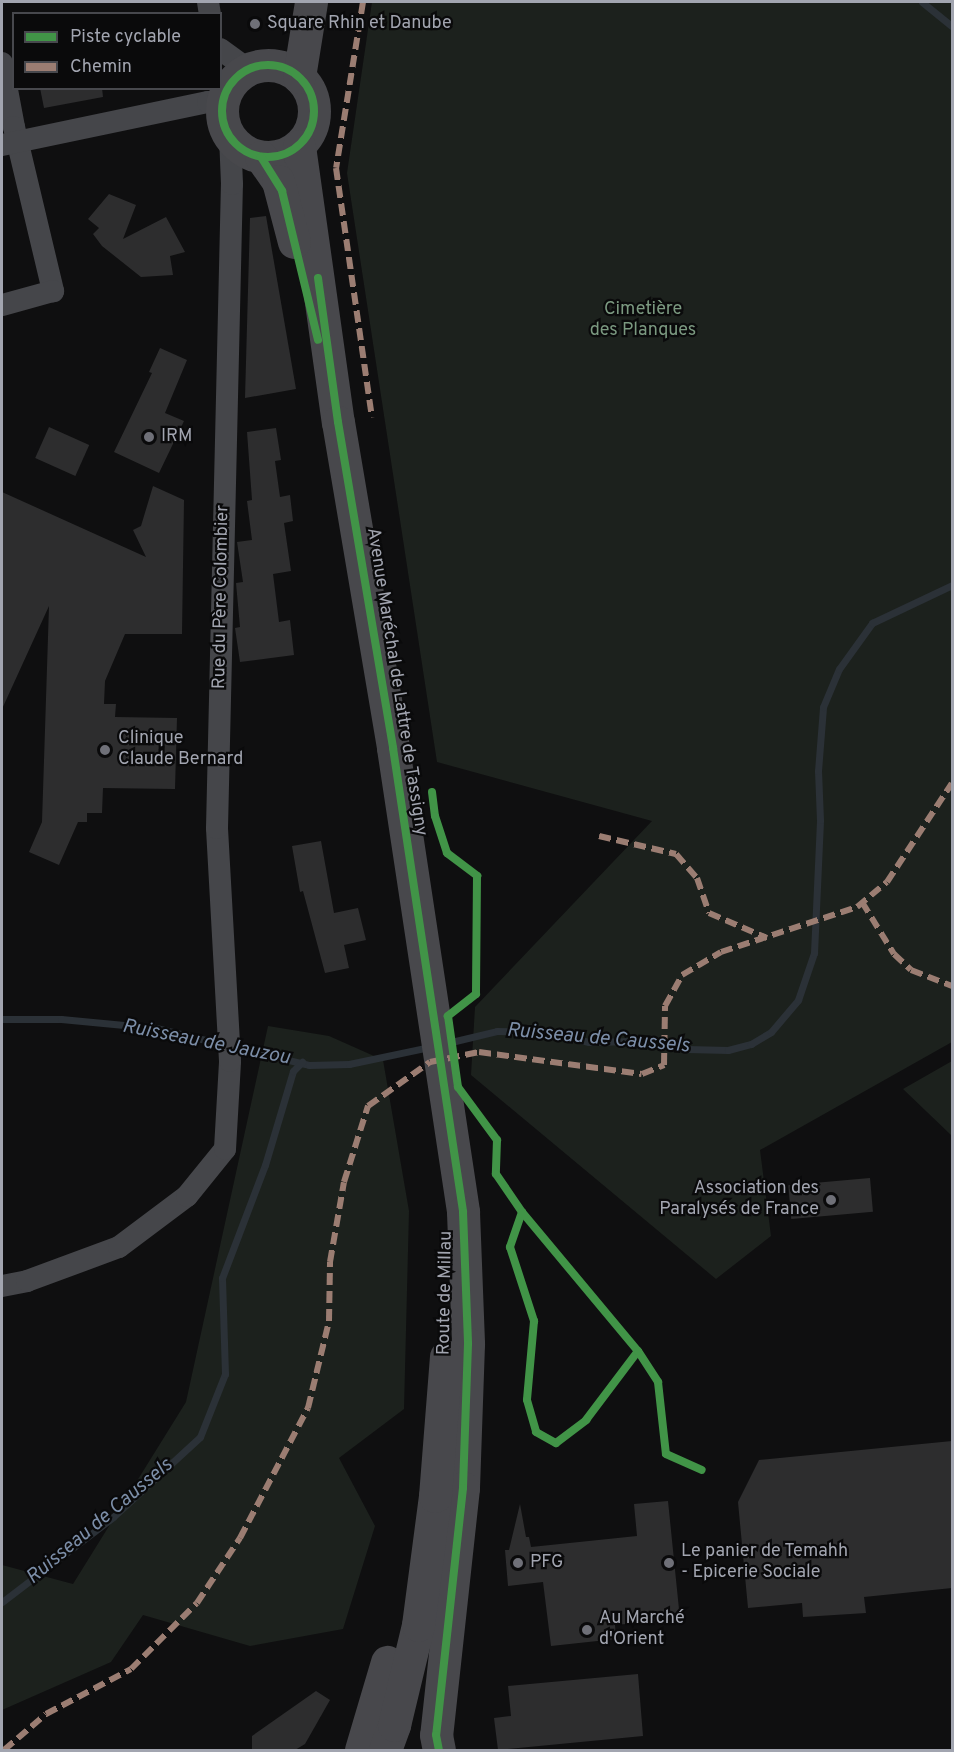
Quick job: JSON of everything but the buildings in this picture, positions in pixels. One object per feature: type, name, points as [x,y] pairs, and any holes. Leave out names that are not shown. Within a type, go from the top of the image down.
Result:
[{"type":"main road","points":[[246,70],[309,89],[314,111],[308,134],[298,146],[287,153],[247,149],[225,126],[246,70],[305,36],[311,2]]},
{"type":"main road","name":"Avenue Maréchal de Lattre de Tassigny","points":[[298,146],[338,422],[393,748],[446,1090]]},
{"type":"main road","name":"Avenue Maréchal de Lattre de Tassigny","points":[[247,149],[282,191],[338,422]]},
{"type":"main road","points":[[439,1750],[436,1735],[463,1488],[468,1344],[463,1212],[446,1090]]},
{"type":"main road","name":"Route de Millau","points":[[385,1750],[418,1625],[435,1496],[449,1327],[446,1090]]},
{"type":"main road","name":"Route de Millau","points":[[361,1750],[412,1564],[435,1496]]},
{"type":"street","points":[[2,63],[10,143],[53,291],[2,305]]},
{"type":"street","points":[[10,143],[208,102],[246,70]]},
{"type":"street","name":"Rue du Père Colombier","points":[[2,1286],[27,1281],[119,1247],[187,1196],[225,1149],[230,1061],[229,1009],[217,828],[232,184],[247,149]]},
{"type":"green space","name":"Cimetière des Planques","points":[[372,2],[952,2],[952,1042],[760,1150],[771,1236],[716,1279],[471,1075],[475,1007],[652,821],[437,762],[347,173]]},
{"type":"green space","points":[[268,1026],[329,1036],[383,1060],[409,1211],[404,1409],[339,1458],[375,1526],[343,1629],[250,1646],[143,1615],[111,1662],[2,1710],[2,1565],[73,1584],[186,1402]]},
{"type":"green space","points":[[952,1061],[952,1144],[951,1135],[903,1089]]},
{"type":"waterway","name":"Ruisseau de Caussels","points":[[922,2],[952,26]]},
{"type":"waterway","name":"Ruisseau de Caussels","points":[[447,1043],[497,1031],[546,1032],[589,1042],[634,1041],[687,1049],[728,1050],[751,1044],[771,1032],[798,1000],[814,953],[820,820],[818,771],[823,707],[839,669],[872,623],[952,585]]},
{"type":"waterway","name":"Ruisseau de Jauzou","points":[[2,1019],[61,1019],[156,1028],[309,1065],[349,1064],[430,1047]]},
{"type":"waterway","name":"Ruisseau de Caussels","points":[[2,1602],[113,1517],[200,1437],[225,1374],[222,1278],[265,1165],[293,1071],[302,1062]]},
{"type":"marked path","points":[[363,2],[336,168],[372,417]]},
{"type":"marked path","points":[[4,1750],[46,1714],[131,1669],[197,1603],[240,1538],[308,1408],[329,1321],[330,1262],[344,1182],[368,1106],[430,1062],[479,1052],[642,1074],[664,1065],[665,1006],[682,975],[721,952],[857,907],[887,882],[952,783]]},
{"type":"marked path","points":[[599,836],[676,854],[697,878],[709,913],[767,938]]},
{"type":"marked path","points":[[862,902],[894,954],[911,970],[952,986]]},
{"type":"cycle path","points":[[268,65],[286,69],[300,79],[310,93],[314,111],[310,129],[300,143],[286,153],[268,157],[250,153],[236,143],[226,129],[222,111],[226,93],[236,79],[250,69],[268,65]]},
{"type":"cycle path","points":[[261,157],[282,191],[318,340]]},
{"type":"cycle path","points":[[318,278],[338,422],[393,748],[463,1212],[468,1344],[463,1488],[436,1735],[439,1750]]},
{"type":"cycle path","points":[[432,792],[435,816],[447,853],[477,876],[476,994],[448,1016],[458,1087],[497,1140],[496,1174],[522,1212],[510,1247],[534,1321],[527,1400],[536,1432],[556,1443],[586,1420],[638,1351],[658,1382],[666,1454],[702,1470]]},
{"type":"cycle path","points":[[522,1212],[638,1351]]},
{"type":"place","name":"Square Rhin et Danube","points":[[255,24]]},
{"type":"place","name":"IRM","points":[[149,437]]},
{"type":"place","name":"Clinique Claude Bernard","points":[[105,750]]},
{"type":"place","name":"Association des Paralysés de France","points":[[831,1200]]},
{"type":"place","name":"PFG","points":[[518,1563]]},
{"type":"place","name":"Le panier de Temahh - Epicerie Sociale","points":[[669,1563]]},
{"type":"place","name":"Au Marché d'Orient","points":[[587,1630]]}]
